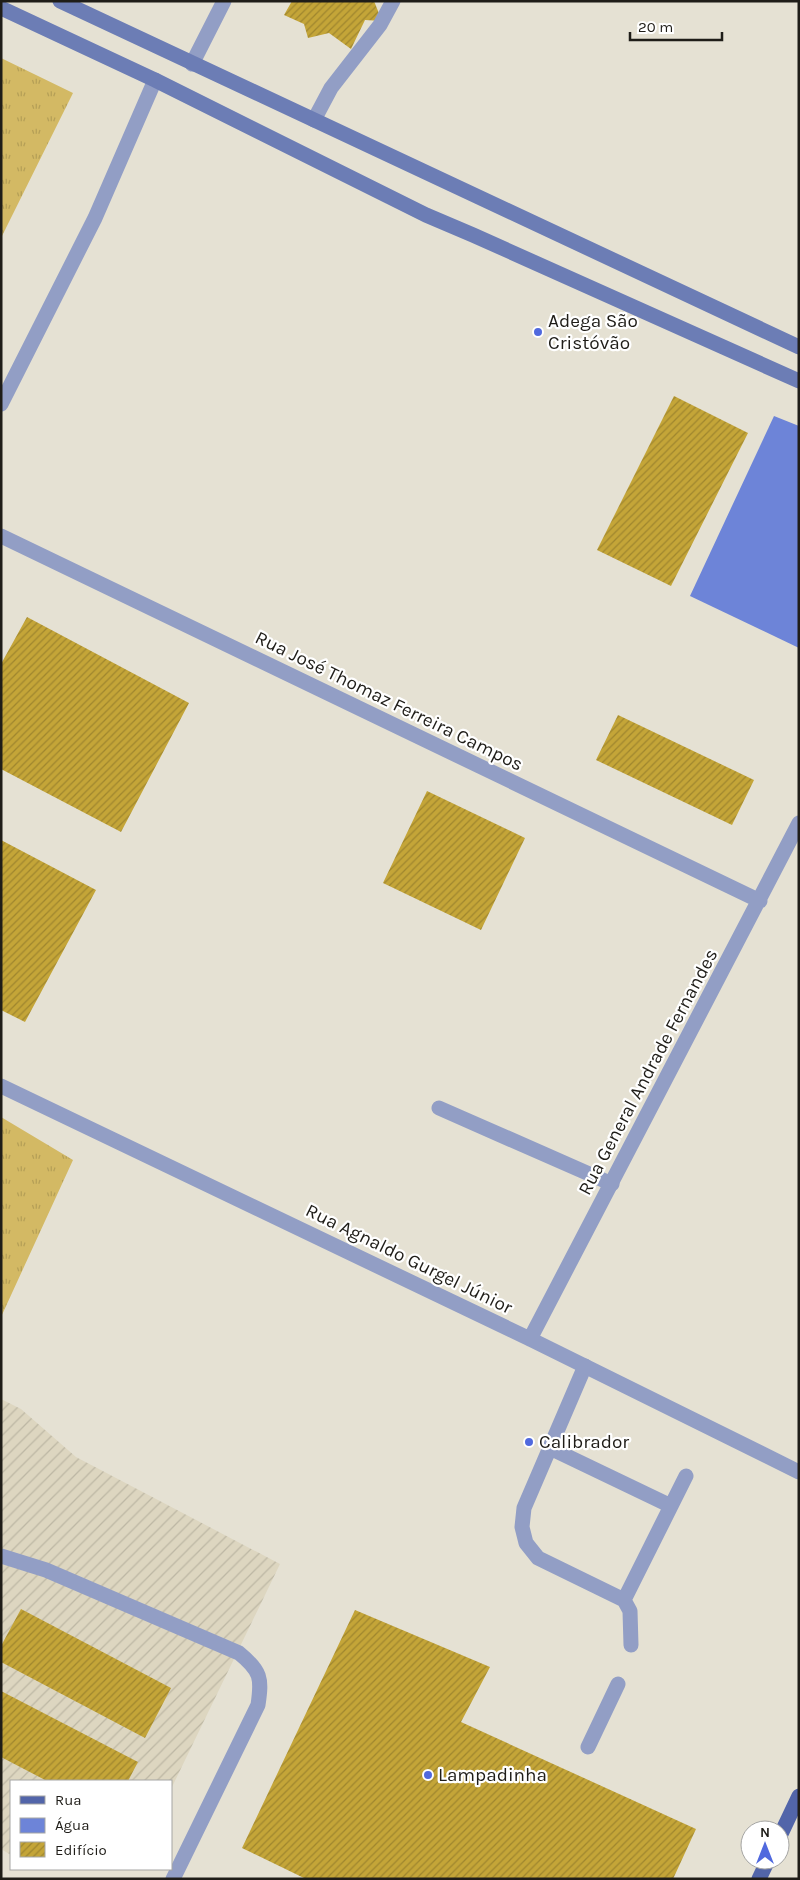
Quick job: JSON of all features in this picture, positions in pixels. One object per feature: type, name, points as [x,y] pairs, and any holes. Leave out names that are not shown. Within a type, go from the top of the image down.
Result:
[{"type":"main road","points":[[60,1],[192,64],[593,248],[799,347]]},
{"type":"main road","points":[[1,8],[155,80],[426,215],[491,242],[799,381]]},
{"type":"main road","points":[[788,1820],[799,1796]]},
{"type":"street","points":[[192,64],[224,1]]},
{"type":"street","points":[[314,120],[331,88],[380,25],[393,1]]},
{"type":"street","points":[[1,404],[95,218],[155,80]]},
{"type":"street","name":"Rua José Thomaz Ferreira Campos","points":[[1,536],[760,901]]},
{"type":"street","name":"Rua General Andrade Fernandes","points":[[530,1339],[799,823]]},
{"type":"street","name":"Rua Agnaldo Gurgel Júnior","points":[[1,1086],[530,1339],[799,1472]]},
{"type":"street","points":[[439,1108],[612,1184]]},
{"type":"street","points":[[585,1366],[524,1508],[522,1527],[526,1543],[538,1558],[624,1600],[630,1611],[631,1645]]},
{"type":"street","points":[[550,1448],[671,1506]]},
{"type":"street","points":[[624,1600],[686,1476]]},
{"type":"street","points":[[1,1556],[46,1570],[239,1653],[252,1664],[261,1684],[258,1705],[173,1879]]},
{"type":"street","points":[[588,1747],[618,1684]]},
{"type":"shaded area","points":[[1,1399],[21,1409],[76,1457],[280,1564],[172,1787],[172,1780],[10,1780],[10,1854],[1,1849]]},
{"type":"green space","points":[[1,58],[73,93],[1,238]]},
{"type":"green space","points":[[1,1117],[73,1160],[1,1317]]},
{"type":"water","points":[[774,416],[799,426],[799,648],[690,596]]},
{"type":"building","points":[[292,1],[374,1],[382,21],[365,20],[351,49],[329,33],[308,38],[304,24],[284,15]]},
{"type":"building","points":[[674,396],[748,433],[671,586],[597,550]]},
{"type":"building","points":[[27,617],[189,703],[121,832],[1,769],[1,664]]},
{"type":"building","points":[[618,715],[754,780],[732,825],[596,760]]},
{"type":"building","points":[[427,791],[525,838],[481,930],[383,883]]},
{"type":"building","points":[[1,840],[96,890],[25,1022],[1,1010]]},
{"type":"building","points":[[21,1609],[171,1688],[145,1738],[1,1662],[1,1646]]},
{"type":"building","name":"Lampadinha","points":[[355,1610],[490,1667],[461,1722],[696,1829],[673,1879],[306,1879],[242,1848]]},
{"type":"building","points":[[1,1691],[138,1762],[129,1780],[45,1780],[1,1757]]},
{"type":"place","name":"Adega São Cristóvão","points":[[538,332]]},
{"type":"place","name":"Calibrador","points":[[529,1442]]},
{"type":"place","name":"Lampadinha","points":[[428,1775]]}]
